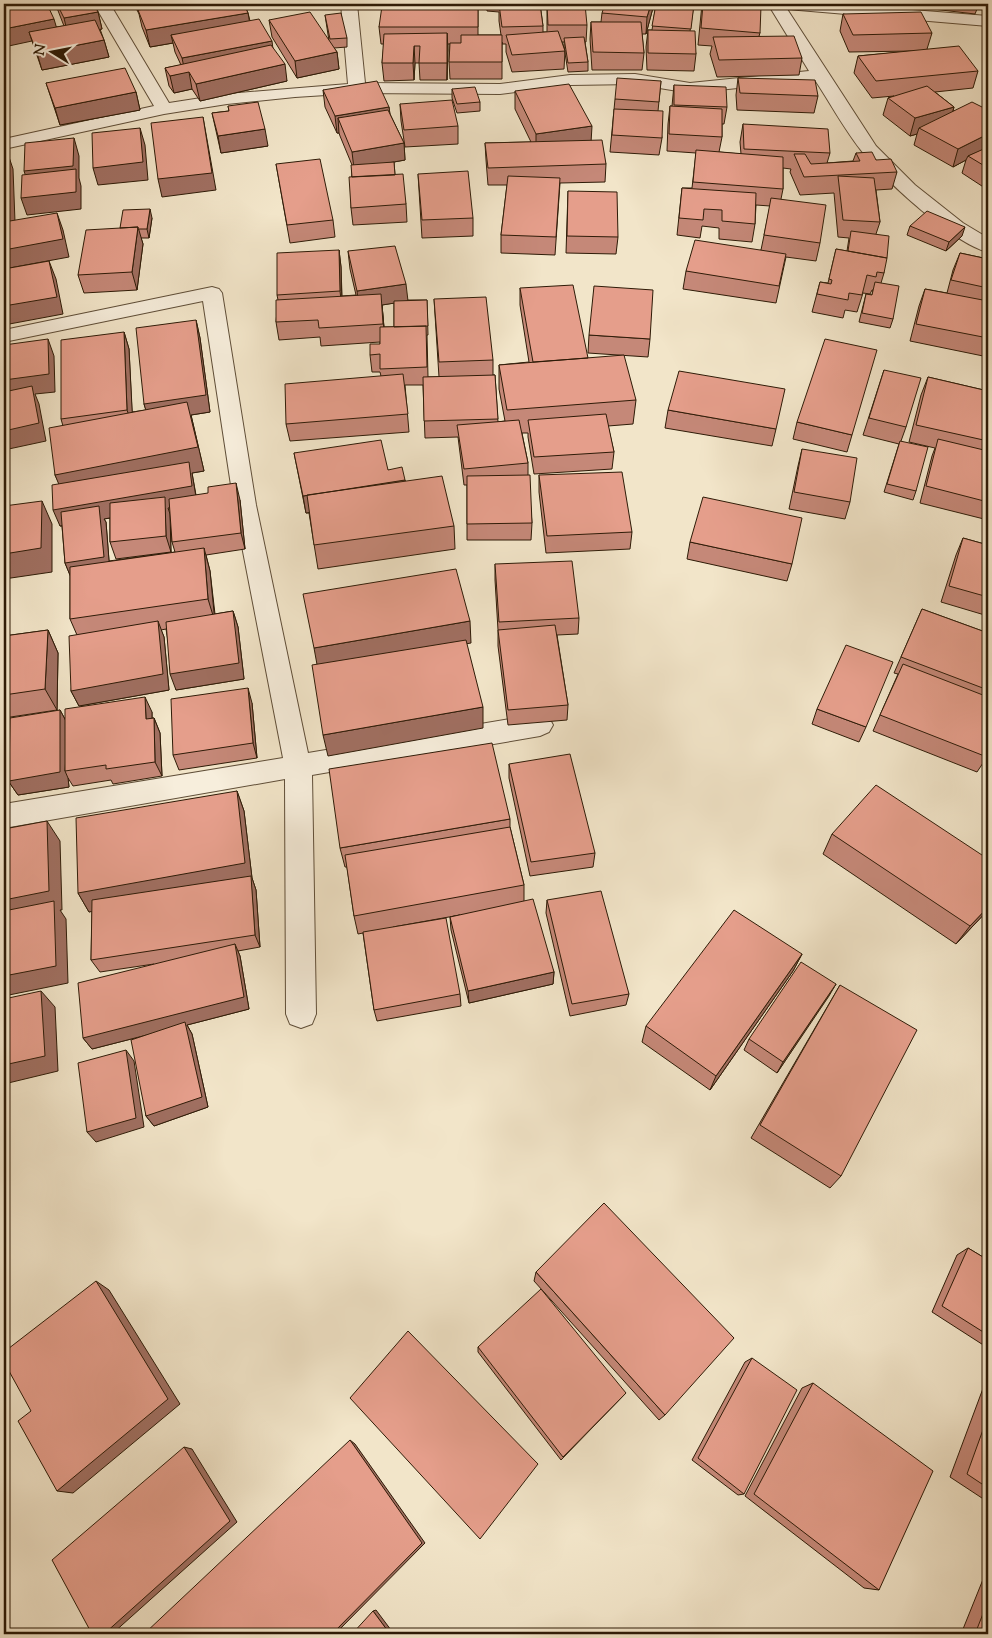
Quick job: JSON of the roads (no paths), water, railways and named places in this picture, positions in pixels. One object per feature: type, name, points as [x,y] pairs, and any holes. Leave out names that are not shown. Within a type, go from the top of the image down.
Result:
[{"type":"street","points":[[102,4],[164,109]]},
{"type":"street","points":[[349,4],[357,88]]},
{"type":"street","points":[[776,4],[870,150],[909,189],[956,227],[988,246]]},
{"type":"street","points":[[782,4],[988,21]]},
{"type":"street","points":[[4,144],[164,109],[228,99],[357,88],[500,89],[570,80],[635,78],[690,88],[820,75]]},
{"type":"street","points":[[4,336],[212,292],[245,505],[298,767],[301,1014]]},
{"type":"street","points":[[4,816],[540,725]]}]
